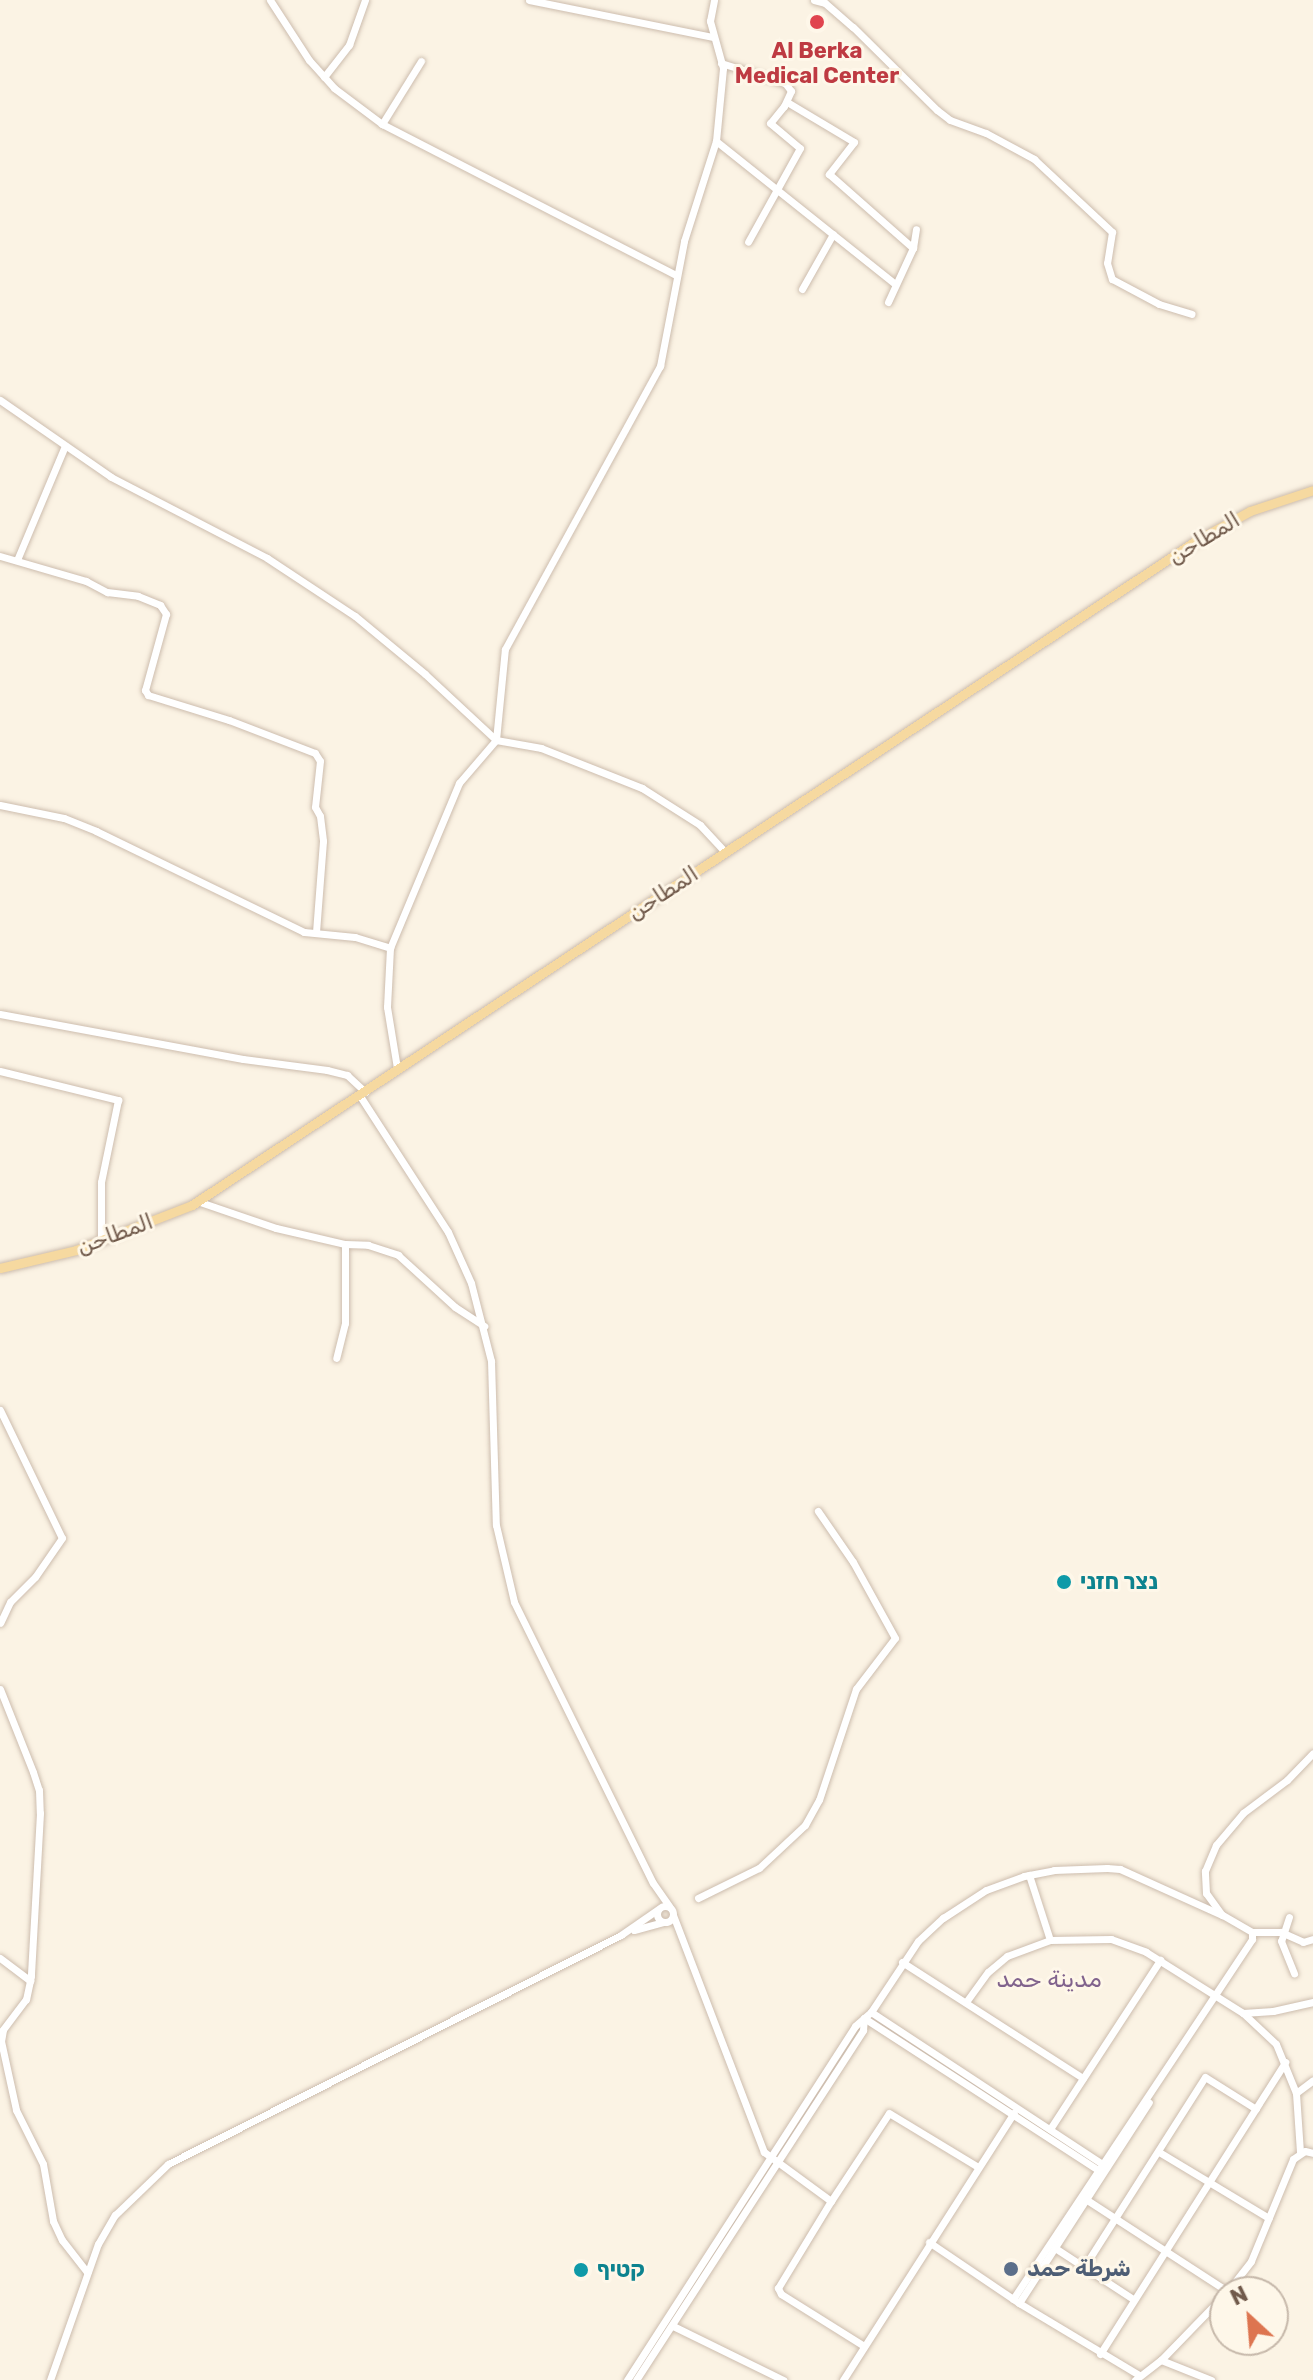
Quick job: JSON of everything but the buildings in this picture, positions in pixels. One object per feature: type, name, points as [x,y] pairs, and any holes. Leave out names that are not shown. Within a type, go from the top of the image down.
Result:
[{"type":"main road","name":"المطاحن","points":[[0,1268],[76,1250],[197,1201],[1194,542],[1250,511],[1313,490]]},
{"type":"street","points":[[270,0],[324,77],[382,124],[676,275]]},
{"type":"street","points":[[324,77],[349,45],[365,0]]},
{"type":"street","points":[[529,0],[713,37]]},
{"type":"street","points":[[397,1068],[387,1006],[390,948],[459,783],[496,740],[505,649],[660,366],[676,275],[694,199],[716,141],[721,63],[710,21],[714,0]]},
{"type":"street","points":[[814,0],[825,3],[853,27],[937,110],[950,120],[986,133],[1034,159],[1112,232],[1107,263],[1112,279],[1159,304],[1191,314]]},
{"type":"street","points":[[382,124],[421,61]]},
{"type":"street","points":[[721,63],[785,83],[791,91],[787,102],[770,123],[800,148],[748,242]]},
{"type":"street","points":[[787,102],[854,142],[829,174],[913,248]]},
{"type":"street","points":[[716,141],[894,283]]},
{"type":"street","points":[[888,302],[894,283],[913,248],[916,229]]},
{"type":"street","points":[[802,289],[833,234]]},
{"type":"street","points":[[0,400],[147,498],[267,558],[355,616],[425,674],[496,740],[541,748],[642,788],[700,825],[725,852]]},
{"type":"street","points":[[17,560],[65,446]]},
{"type":"street","points":[[0,556],[86,581],[107,592],[138,596],[160,605],[166,614],[145,690],[154,699],[229,720],[315,753],[320,761],[315,807],[320,816],[323,841],[316,932]]},
{"type":"street","points":[[0,805],[64,818],[96,831],[231,900],[304,932],[355,937],[390,948]]},
{"type":"street","points":[[0,1014],[243,1059],[327,1070],[347,1075],[363,1094],[448,1232],[471,1283],[484,1326],[494,1393],[496,1525],[514,1602],[668,1916]]},
{"type":"street","points":[[0,1071],[118,1100],[101,1182],[101,1238]]},
{"type":"street","points":[[197,1201],[276,1228],[345,1244],[368,1245],[398,1255],[455,1307],[484,1326]]},
{"type":"street","points":[[336,1358],[345,1323],[342,1275],[345,1244]]},
{"type":"street","points":[[0,1410],[62,1538],[35,1577],[10,1602],[0,1623]]},
{"type":"street","points":[[698,1898],[759,1868],[805,1825],[819,1800],[856,1689],[895,1638],[853,1562],[818,1511]]},
{"type":"street","points":[[0,1689],[39,1790],[30,1981],[19,2012],[2,2035],[6,2072],[16,2110],[43,2164],[53,2221],[62,2240],[87,2272]]},
{"type":"street","points":[[1222,1915],[1211,1903],[1205,1882],[1205,1871],[1216,1845],[1243,1813],[1287,1780],[1313,1753]]},
{"type":"street","points":[[636,2380],[673,2326],[855,2026],[868,2015],[902,1962],[943,1918],[986,1890],[1029,1875],[1054,1870],[1120,1869],[1222,1915],[1252,1932],[1281,1932],[1303,1942],[1313,1939]]},
{"type":"street","points":[[1029,1875],[1050,1940]]},
{"type":"street","points":[[653,1883],[657,1917],[668,1916]]},
{"type":"street","points":[[658,1909],[677,1924],[751,2124],[773,2160],[831,2201]]},
{"type":"street","points":[[621,1935],[658,1909]]},
{"type":"street","points":[[50,2380],[87,2272],[115,2215],[168,2164],[621,1935],[668,1916]]},
{"type":"street","points":[[1289,1917],[1281,1932],[1294,1974]]},
{"type":"street","points":[[1016,2301],[1252,1939],[1252,1932]]},
{"type":"street","points":[[966,2002],[988,1972],[1007,1956],[1050,1940],[1111,1939],[1160,1960],[1243,2013],[1270,2036],[1285,2062],[1296,2093],[1300,2152],[1293,2159],[1251,2261],[1239,2276]]},
{"type":"street","points":[[0,1958],[30,1981]]},
{"type":"street","points":[[1049,2131],[1160,1960]]},
{"type":"street","points":[[902,1962],[1083,2078]]},
{"type":"street","points":[[1243,2013],[1273,2011],[1313,2002]]},
{"type":"street","points":[[868,2015],[1014,2113],[1049,2131]]},
{"type":"street","points":[[868,2015],[1103,2169]]},
{"type":"street","points":[[1100,2354],[1285,2062]]},
{"type":"street","points":[[1084,2267],[1205,2077],[1256,2109]]},
{"type":"street","points":[[1296,2093],[1313,2080]]},
{"type":"street","points":[[864,2346],[781,2294],[778,2288],[831,2201],[889,2113],[978,2167]]},
{"type":"street","points":[[843,2380],[1014,2113]]},
{"type":"street","points":[[1159,2152],[1269,2218]]},
{"type":"street","points":[[1300,2152],[1313,2153]]},
{"type":"street","points":[[627,2380],[773,2160]]},
{"type":"street","points":[[1016,2301],[1087,2200],[1103,2169]]},
{"type":"street","points":[[1087,2200],[1167,2249],[1209,2280]]},
{"type":"street","points":[[929,2242],[1137,2378],[1161,2360],[1209,2310]]},
{"type":"street","points":[[1055,2248],[1133,2299]]},
{"type":"street","points":[[673,2326],[783,2380]]},
{"type":"street","points":[[1161,2360],[1211,2380]]},
{"type":"place","name":"Al Berka Medical Center","points":[[817,22]]},
{"type":"place","name":"נצר חזני","points":[[1064,1582]]},
{"type":"place","name":"شرطة حمد","points":[[1011,2269]]},
{"type":"place","name":"קטיף","points":[[581,2270]]},
{"type":"district","name":"مدينة حمد","points":[[1049,1980]]}]
